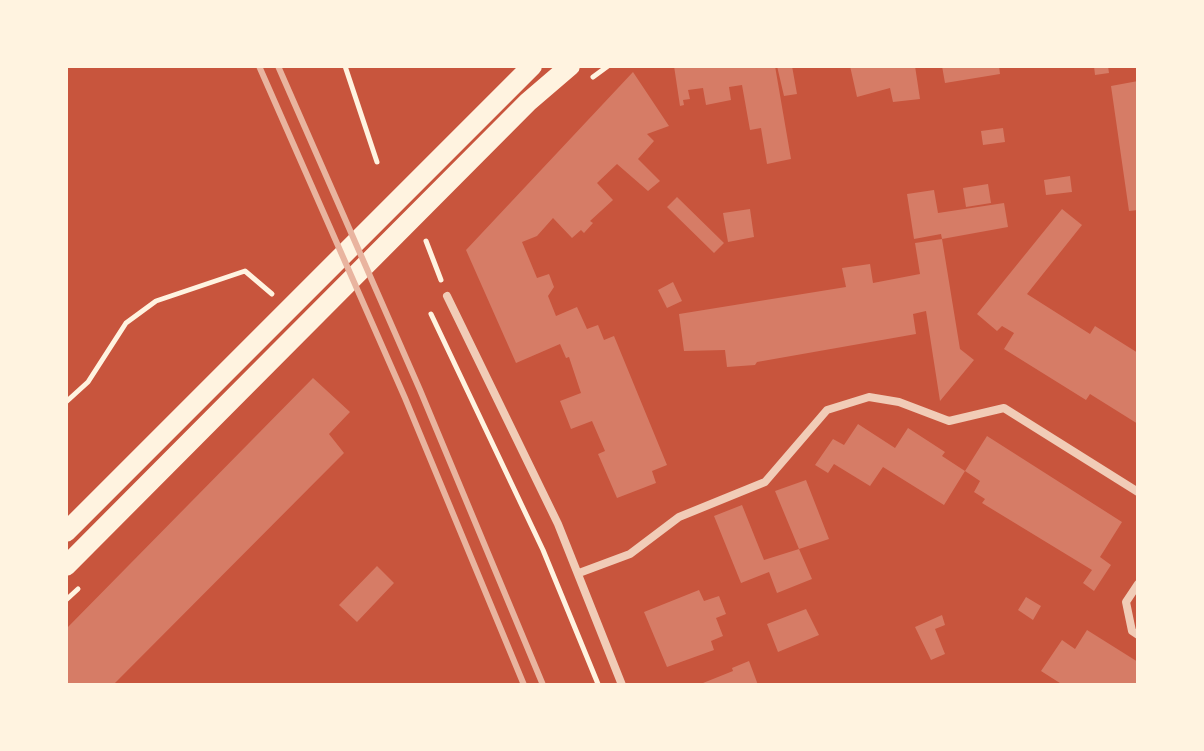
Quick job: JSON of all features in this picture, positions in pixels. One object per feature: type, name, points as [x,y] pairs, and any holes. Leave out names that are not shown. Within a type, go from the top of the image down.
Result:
[{"type":"main road","points":[[66,532],[532,66]]},
{"type":"main road","points":[[66,566],[528,102],[570,66]]},
{"type":"street","points":[[447,296],[579,573],[622,685]]},
{"type":"street","points":[[579,573],[630,554],[679,517],[765,482],[827,410],[869,397],[899,402],[949,421],[1004,408],[1138,492]]},
{"type":"street","points":[[1138,584],[1126,602],[1132,631],[1138,635]]},
{"type":"path","points":[[345,66],[377,162]]},
{"type":"path","points":[[425,239],[447,296]]},
{"type":"path","points":[[66,402],[88,382],[126,323],[156,301],[245,271],[276,297]]},
{"type":"path","points":[[427,306],[543,550],[598,685]]},
{"type":"building","points":[[674,66],[775,66],[791,159],[767,164],[761,128],[750,130],[742,85],[729,87],[731,100],[706,105],[703,88],[688,90],[690,99],[683,100],[684,105],[680,106]]},
{"type":"building","points":[[777,66],[792,66],[797,94],[784,96]]},
{"type":"building","points":[[850,66],[915,66],[920,99],[893,102],[890,88],[857,97]]},
{"type":"building","points":[[942,66],[999,66],[1000,74],[945,83]]},
{"type":"building","points":[[1094,66],[1108,66],[1109,73],[1095,75]]},
{"type":"building","points":[[633,72],[669,126],[647,134],[654,141],[638,159],[660,181],[648,191],[617,164],[597,183],[613,200],[590,221],[593,223],[584,233],[581,230],[572,238],[553,218],[537,236],[522,242],[537,278],[549,274],[554,287],[548,296],[556,316],[577,307],[587,329],[598,325],[604,340],[614,336],[667,465],[652,471],[656,483],[617,498],[598,454],[605,451],[592,421],[571,429],[560,401],[581,393],[569,357],[566,358],[560,344],[516,363],[466,250]]},
{"type":"building","points":[[1138,81],[1138,210],[1129,211],[1111,86]]},
{"type":"building","points":[[1003,128],[1005,142],[983,145],[981,131]]},
{"type":"building","points":[[1070,176],[1072,192],[1046,195],[1044,180]]},
{"type":"building","points":[[988,184],[991,203],[966,207],[963,188]]},
{"type":"building","points":[[934,190],[938,213],[1004,203],[1008,227],[942,239],[941,234],[914,239],[907,194]]},
{"type":"building","points":[[677,197],[724,243],[714,253],[667,207]]},
{"type":"building","points":[[750,209],[754,237],[728,242],[723,213]]},
{"type":"building","points":[[1062,209],[1082,225],[1027,294],[1090,334],[1095,326],[1138,353],[1138,424],[1090,394],[1086,400],[1004,349],[1014,333],[1002,326],[997,331],[977,314]]},
{"type":"building","points":[[942,239],[960,349],[974,360],[940,401],[926,311],[913,314],[916,334],[757,362],[755,365],[727,367],[725,350],[684,351],[679,314],[846,287],[842,268],[870,264],[873,283],[920,274],[915,243]]},
{"type":"building","points":[[673,282],[682,301],[667,308],[658,290]]},
{"type":"building","points":[[313,378],[350,412],[329,434],[344,453],[113,685],[66,685],[66,629]]},
{"type":"building","points":[[858,424],[895,448],[908,428],[945,452],[942,456],[965,471],[944,505],[883,467],[870,486],[834,464],[828,473],[815,465],[833,439],[844,445]]},
{"type":"building","points":[[987,436],[1122,522],[1100,557],[1111,565],[1094,591],[1083,583],[1092,570],[982,503],[985,499],[974,492],[980,481],[965,471]]},
{"type":"building","points":[[806,480],[829,539],[799,549],[775,491]]},
{"type":"building","points":[[742,505],[764,560],[799,549],[812,579],[777,593],[769,572],[741,583],[714,516]]},
{"type":"building","points":[[377,566],[394,583],[357,622],[339,605]]},
{"type":"building","points":[[699,590],[704,601],[719,596],[726,614],[716,618],[723,636],[711,641],[714,650],[667,667],[644,612]]},
{"type":"building","points":[[1026,597],[1041,606],[1033,620],[1018,610]]},
{"type":"building","points":[[806,609],[819,635],[778,652],[767,624]]},
{"type":"building","points":[[942,615],[945,625],[935,629],[945,654],[931,660],[915,627]]},
{"type":"building","points":[[1087,630],[1138,662],[1138,685],[1063,685],[1041,671],[1062,640],[1075,649]]},
{"type":"building","points":[[749,661],[758,685],[698,685],[733,671],[732,668]]},
{"type":"railway","points":[[259,66],[405,398],[524,685]]},
{"type":"railway","points":[[278,66],[420,390],[543,685]]}]
